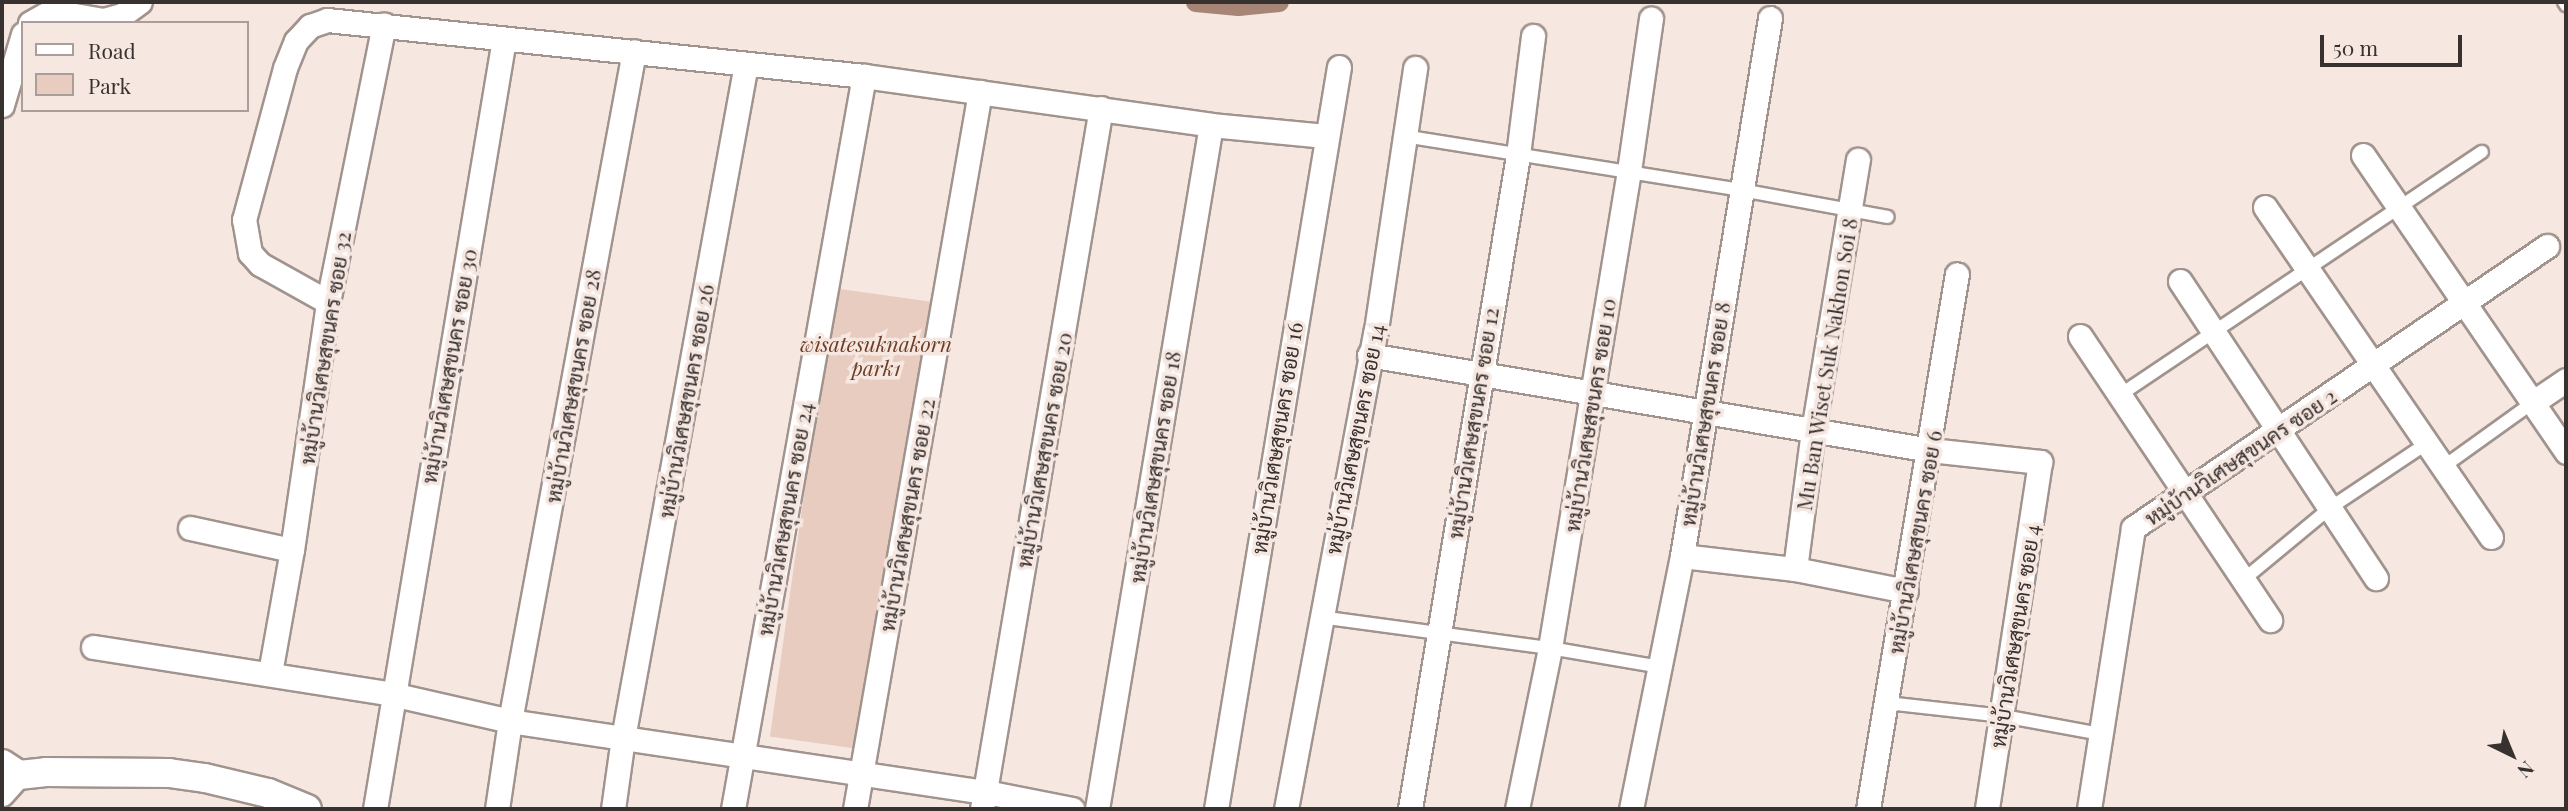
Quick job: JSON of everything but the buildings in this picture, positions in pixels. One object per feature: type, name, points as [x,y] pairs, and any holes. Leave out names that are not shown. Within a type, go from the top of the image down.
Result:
[{"type":"street","points":[[34,21],[52,11],[103,20],[122,15],[140,2]]},
{"type":"street","name":"หมู่บ้านวิเศษสุขนคร ซอย 8","points":[[1632,809],[1682,556],[1703,411],[1770,18]]},
{"type":"street","name":"หมู่บ้านวิเศษสุขนคร ซอย 10","points":[[1517,809],[1550,648],[1629,171],[1651,19]]},
{"type":"street","points":[[328,302],[260,264],[250,253],[244,219],[285,68],[296,41],[310,26],[327,20],[864,76],[1211,125],[1325,136]]},
{"type":"street","name":"หมู่บ้านวิเศษสุขนคร ซอย 32","points":[[270,673],[292,550],[328,302],[384,25]]},
{"type":"street","name":"หมู่บ้านวิเศษสุขนคร ซอย 12","points":[[1410,809],[1480,372],[1518,155],[1533,36]]},
{"type":"street","name":"หมู่บ้านวิเศษสุขนคร ซอย 30","points":[[375,809],[392,694],[505,39]]},
{"type":"street","points":[[2,105],[21,41]]},
{"type":"street","name":"หมู่บ้านวิเศษสุขนคร ซอย 28","points":[[497,809],[510,721],[634,51]]},
{"type":"street","name":"หมู่บ้านวิเศษสุขนคร ซอย 26","points":[[614,809],[623,738],[747,64]]},
{"type":"street","name":"หมู่บ้านวิเศษสุขนคร ซอย 16","points":[[1216,809],[1325,136],[1339,67]]},
{"type":"street","name":"หมู่บ้านวิเศษสุขนคร ซอย 14","points":[[1286,809],[1370,355],[1415,68]]},
{"type":"street","name":"หมู่บ้านวิเศษสุขนคร ซอย 24","points":[[733,809],[864,76]]},
{"type":"street","name":"หมู่บ้านวิเศษสุขนคร ซอย 22","points":[[855,809],[981,92]]},
{"type":"street","name":"หมู่บ้านวิเศษสุขนคร ซอย 20","points":[[984,801],[1101,108]]},
{"type":"street","name":"หมู่บ้านวิเศษสุขนคร ซอย 18","points":[[1097,809],[1211,125]]},
{"type":"street","points":[[2363,155],[2566,452]]},
{"type":"street","name":"Mu Ban Wiset Suk Nakhon Soi 8","points":[[1795,569],[1813,431],[1858,160]]},
{"type":"street","points":[[2265,208],[2491,537]]},
{"type":"street","name":"หมู่บ้านวิเศษสุขนคร ซอย 2","points":[[2089,809],[2133,528],[2547,246]]},
{"type":"street","name":"หมู่บ้านวิเศษสุขนคร ซอย 6","points":[[1868,809],[1930,450],[1957,274]]},
{"type":"street","points":[[2180,281],[2376,578]]},
{"type":"street","points":[[2080,336],[2270,620]]},
{"type":"street","points":[[1370,355],[1930,450]]},
{"type":"street","points":[[2532,403],[2566,380]]},
{"type":"street","name":"หมู่บ้านวิเศษสุขนคร ซอย 4","points":[[1930,450],[2040,462],[1987,809]]},
{"type":"street","points":[[190,528],[292,550]]},
{"type":"street","points":[[1682,556],[1795,569],[1906,591]]},
{"type":"street","points":[[93,647],[392,694],[510,721],[861,773],[984,801],[1072,809]]},
{"type":"street","points":[[7,778],[46,772],[169,773],[238,785],[307,809]]},
{"type":"lane","points":[[1404,136],[1629,171],[1888,217]]},
{"type":"lane","points":[[2120,395],[2482,152]]},
{"type":"lane","points":[[2443,467],[2532,403]]},
{"type":"lane","points":[[2244,580],[2330,508],[2426,444]]},
{"type":"lane","points":[[1320,617],[1550,648],[1661,667]]},
{"type":"lane","points":[[1887,703],[2003,716],[2101,734]]},
{"type":"green space","name":"wisatesuknakorn park1","points":[[833,288],[940,303],[877,752],[770,737]]},
{"type":"waterway","points":[[1195,2],[1238,6],[1279,2]]}]
